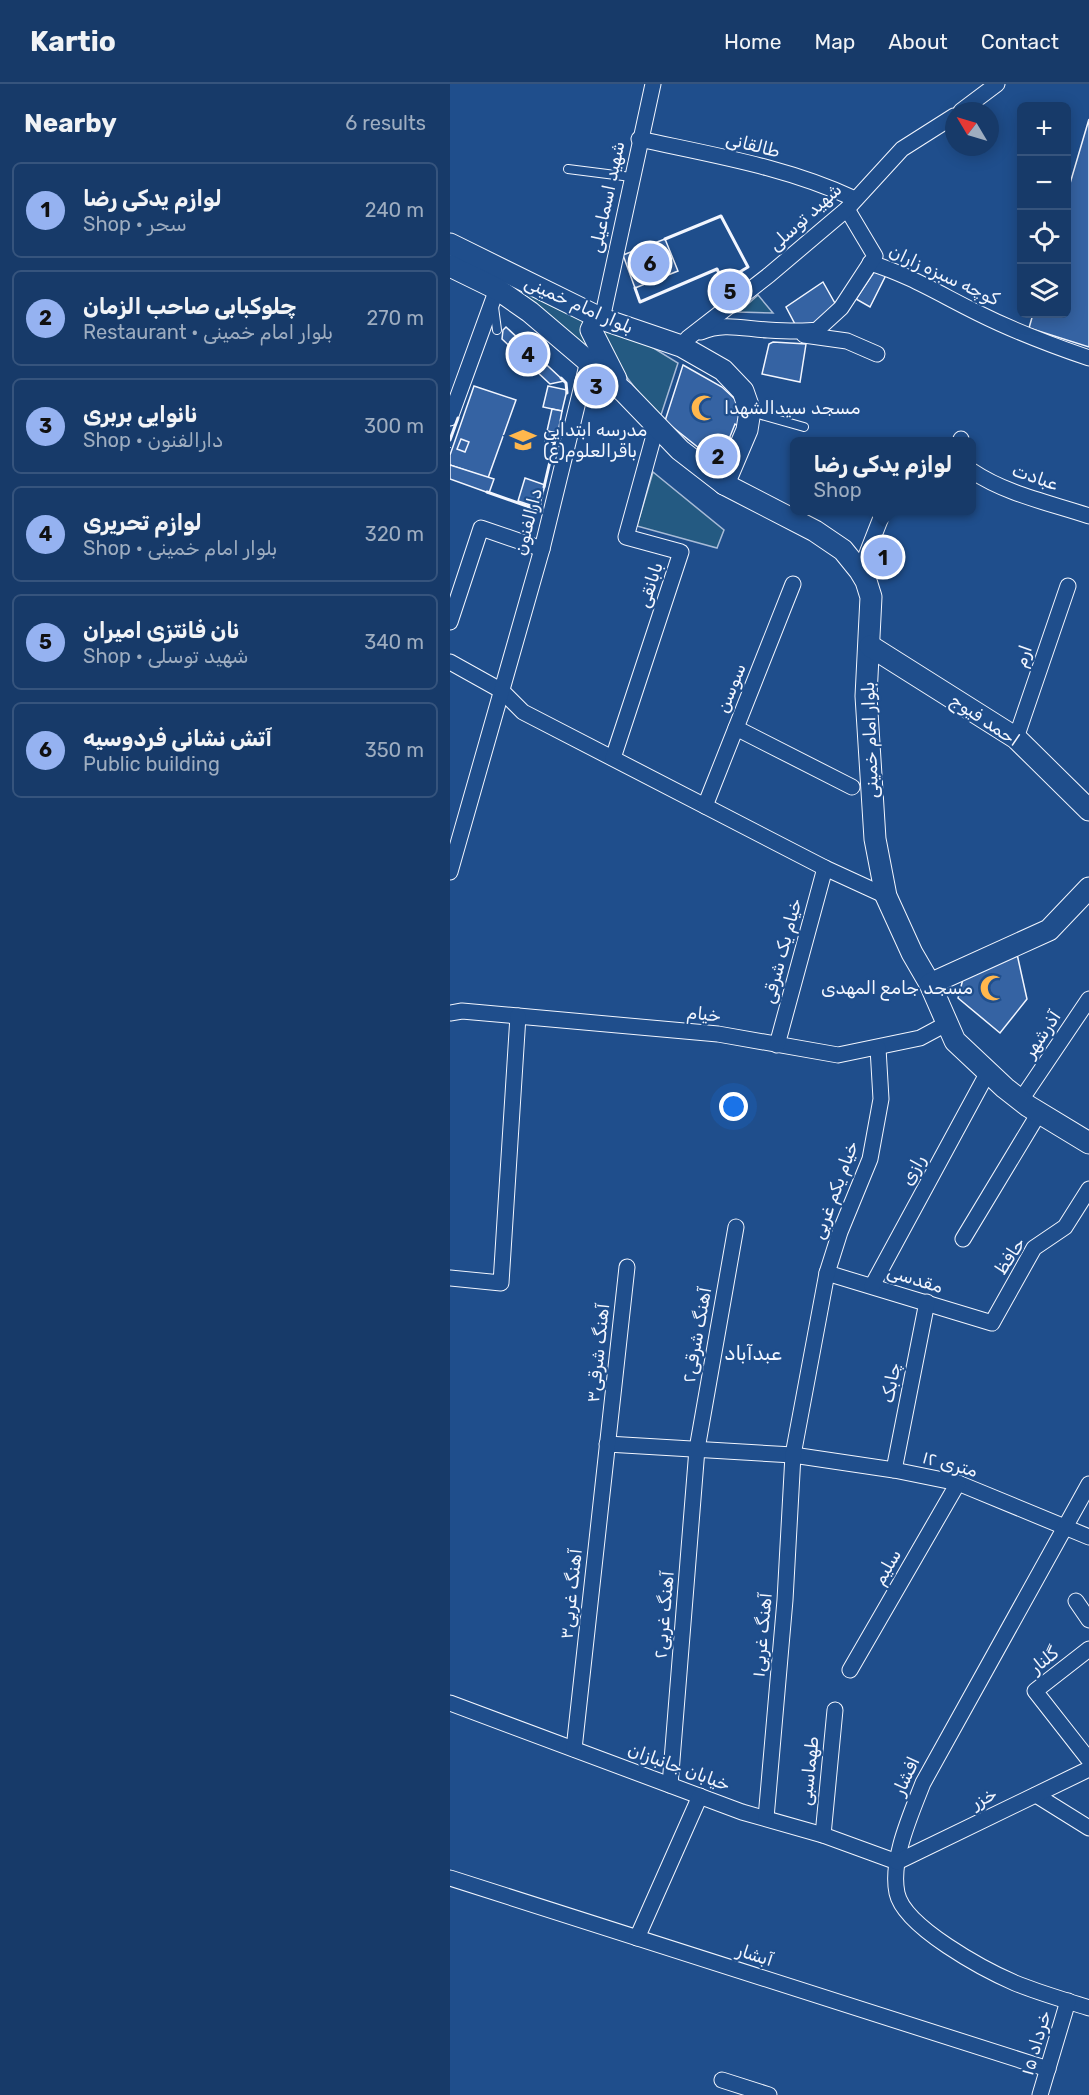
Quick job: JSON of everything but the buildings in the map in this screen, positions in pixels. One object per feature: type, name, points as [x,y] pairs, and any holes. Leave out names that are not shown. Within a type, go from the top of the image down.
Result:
[{"type":"street","name":"شهید اسماعیلی","points":[[602,319],[639,139],[653,84]]},
{"type":"street","points":[[973,102],[997,84]]},
{"type":"street","name":"شهید توسلی","points":[[684,342],[769,275],[851,204],[902,149],[945,122]]},
{"type":"street","name":"طالقانی","points":[[639,139],[771,168],[830,188],[851,204]]},
{"type":"street","points":[[768,330],[817,330],[841,308],[873,259],[851,204]]},
{"type":"street","name":"بلوار امام خمینی","points":[[450,244],[602,319],[684,342],[723,370],[743,391],[750,411]]},
{"type":"street","name":"کوچه سبزه زاران","points":[[873,259],[980,314],[1034,338],[1089,358]]},
{"type":"street","name":"بلوار امام خمینی","points":[[450,266],[557,334],[624,392],[656,428],[680,450],[724,484],[816,531],[843,549],[860,571],[871,597],[867,718],[875,839],[886,896],[912,953],[930,984],[955,1041],[1005,1088],[1039,1113],[1089,1143]]},
{"type":"street","points":[[450,418],[495,294]]},
{"type":"street","points":[[602,319],[592,326],[593,335],[624,392]]},
{"type":"street","points":[[684,342],[713,326],[768,330],[847,341],[878,354]]},
{"type":"street","name":"دارالفنون","points":[[450,872],[542,549],[588,361]]},
{"type":"street","points":[[724,484],[747,430],[750,411]]},
{"type":"street","name":"بابانقی","points":[[613,758],[681,552],[627,537],[656,428]]},
{"type":"street","name":"عبادت","points":[[976,474],[1012,491],[1089,516]]},
{"type":"street","points":[[860,571],[882,515]]},
{"type":"street","points":[[450,622],[481,528],[542,549]]},
{"type":"street","name":"سوسن","points":[[705,806],[793,584]]},
{"type":"street","name":"ارم","points":[[1016,738],[1068,586]]},
{"type":"street","name":"احمد فیوج","points":[[870,646],[1016,738],[1089,810]]},
{"type":"street","points":[[450,662],[502,691],[523,712],[825,868],[886,896]]},
{"type":"street","points":[[736,728],[852,787]]},
{"type":"street","name":"خیام یک شرقی","points":[[777,1045],[825,868]]},
{"type":"street","points":[[930,984],[1049,930],[1089,888]]},
{"type":"street","name":"آذرشهر","points":[[1027,1091],[1089,999]]},
{"type":"street","name":"خیام","points":[[450,1013],[462,1011],[718,1034],[838,1055],[920,1038],[948,1023]]},
{"type":"street","points":[[450,1278],[501,1283],[518,1016]]},
{"type":"street","name":"بلوار امام خمینی","points":[[948,1023],[963,1033],[1027,1091],[1089,1130]]},
{"type":"street","name":"خیام یکم غربی","points":[[794,1455],[827,1273],[840,1232],[870,1159],[881,1099],[878,1048]]},
{"type":"street","name":"رازی","points":[[872,1286],[988,1072]]},
{"type":"street","points":[[963,1239],[1039,1113]]},
{"type":"street","name":"حافظ","points":[[992,1323],[1034,1248],[1065,1227],[1089,1189]]},
{"type":"street","name":"آهنگ شرقی۲","points":[[696,1449],[736,1227]]},
{"type":"street","name":"آهنگ شرقی۳","points":[[607,1444],[627,1267]]},
{"type":"street","name":"مقدسی","points":[[827,1273],[992,1323]]},
{"type":"street","name":"چابک","points":[[894,1470],[927,1302]]},
{"type":"street","name":"۱۲ متری","points":[[607,1444],[794,1455],[894,1470],[958,1483],[1089,1537]]},
{"type":"street","name":"آهنگ غربی۳","points":[[574,1749],[607,1444]]},
{"type":"street","name":"آهنگ غربی۲","points":[[670,1785],[696,1449]]},
{"type":"street","name":"آهنگ غربی۱","points":[[766,1818],[785,1600],[794,1455]]},
{"type":"street","name":"سلیم","points":[[850,1670],[958,1483]]},
{"type":"street","name":"افشار","points":[[1089,1484],[923,1783],[897,1862],[897,1895],[907,1911],[944,1944],[1015,1982],[1089,2008]]},
{"type":"street","points":[[1076,1601],[1089,1620]]},
{"type":"street","name":"گلنار","points":[[1089,1649],[1035,1691],[1089,1760]]},
{"type":"street","name":"خیابان جانبازان","points":[[450,1703],[699,1796],[823,1835],[897,1862]]},
{"type":"street","name":"طهماسبی","points":[[823,1835],[835,1710]]},
{"type":"street","name":"خزر","points":[[897,1862],[1089,1769]]},
{"type":"street","points":[[1036,1795],[1089,1828]]},
{"type":"street","points":[[637,1938],[699,1796]]},
{"type":"street","name":"آبشار","points":[[450,1878],[1048,2069]]},
{"type":"street","name":"۱۵ خرداد","points":[[1040,2095],[1068,2001]]},
{"type":"street","points":[[722,2080],[769,2095]]},
{"type":"lane","points":[[568,169],[631,177]]},
{"type":"lane","points":[[495,294],[497,330]]},
{"type":"lane","points":[[750,411],[804,427]]},
{"type":"shaded area","points":[[499,277],[588,321],[599,359],[539,307]]},
{"type":"shaded area","points":[[758,295],[773,313],[739,312]]},
{"type":"shaded area","points":[[602,327],[647,344],[678,363],[660,418],[619,365],[599,330]]},
{"type":"shaded area","points":[[653,472],[724,530],[717,548],[637,526]]},
{"type":"wall","points":[[635,288],[640,302],[717,269],[723,282],[748,267],[721,216],[665,239]]},
{"type":"wall","points":[[561,378],[566,383],[567,393]]},
{"type":"wall","points":[[450,440],[458,418]]},
{"type":"wall","points":[[544,487],[555,440]]},
{"type":"wall","points":[[487,492],[538,510],[540,504]]},
{"type":"place","name":"آتش نشانی فردوسیه","points":[[650,263]]},
{"type":"place","name":"نان فانتزی امیران","points":[[730,291]]},
{"type":"place","name":"لوازم تحریری","points":[[528,354]]},
{"type":"place","name":"نانوایی بربری","points":[[596,386]]},
{"type":"place","name":"مسجد سیدالشهدا","points":[[704,408]]},
{"type":"place","name":"مدرسه ابتدایی باقرالعلوم(ع)","points":[[523,440]]},
{"type":"place","name":"چلوکبابی صاحب الزمان","points":[[718,456]]},
{"type":"place","name":"لوازم یدکی رضا","points":[[883,557]]},
{"type":"place","name":"مسجد جامع المهدی","points":[[993,988]]},
{"type":"district","name":"عبدآباد","points":[[753,1353]]}]
